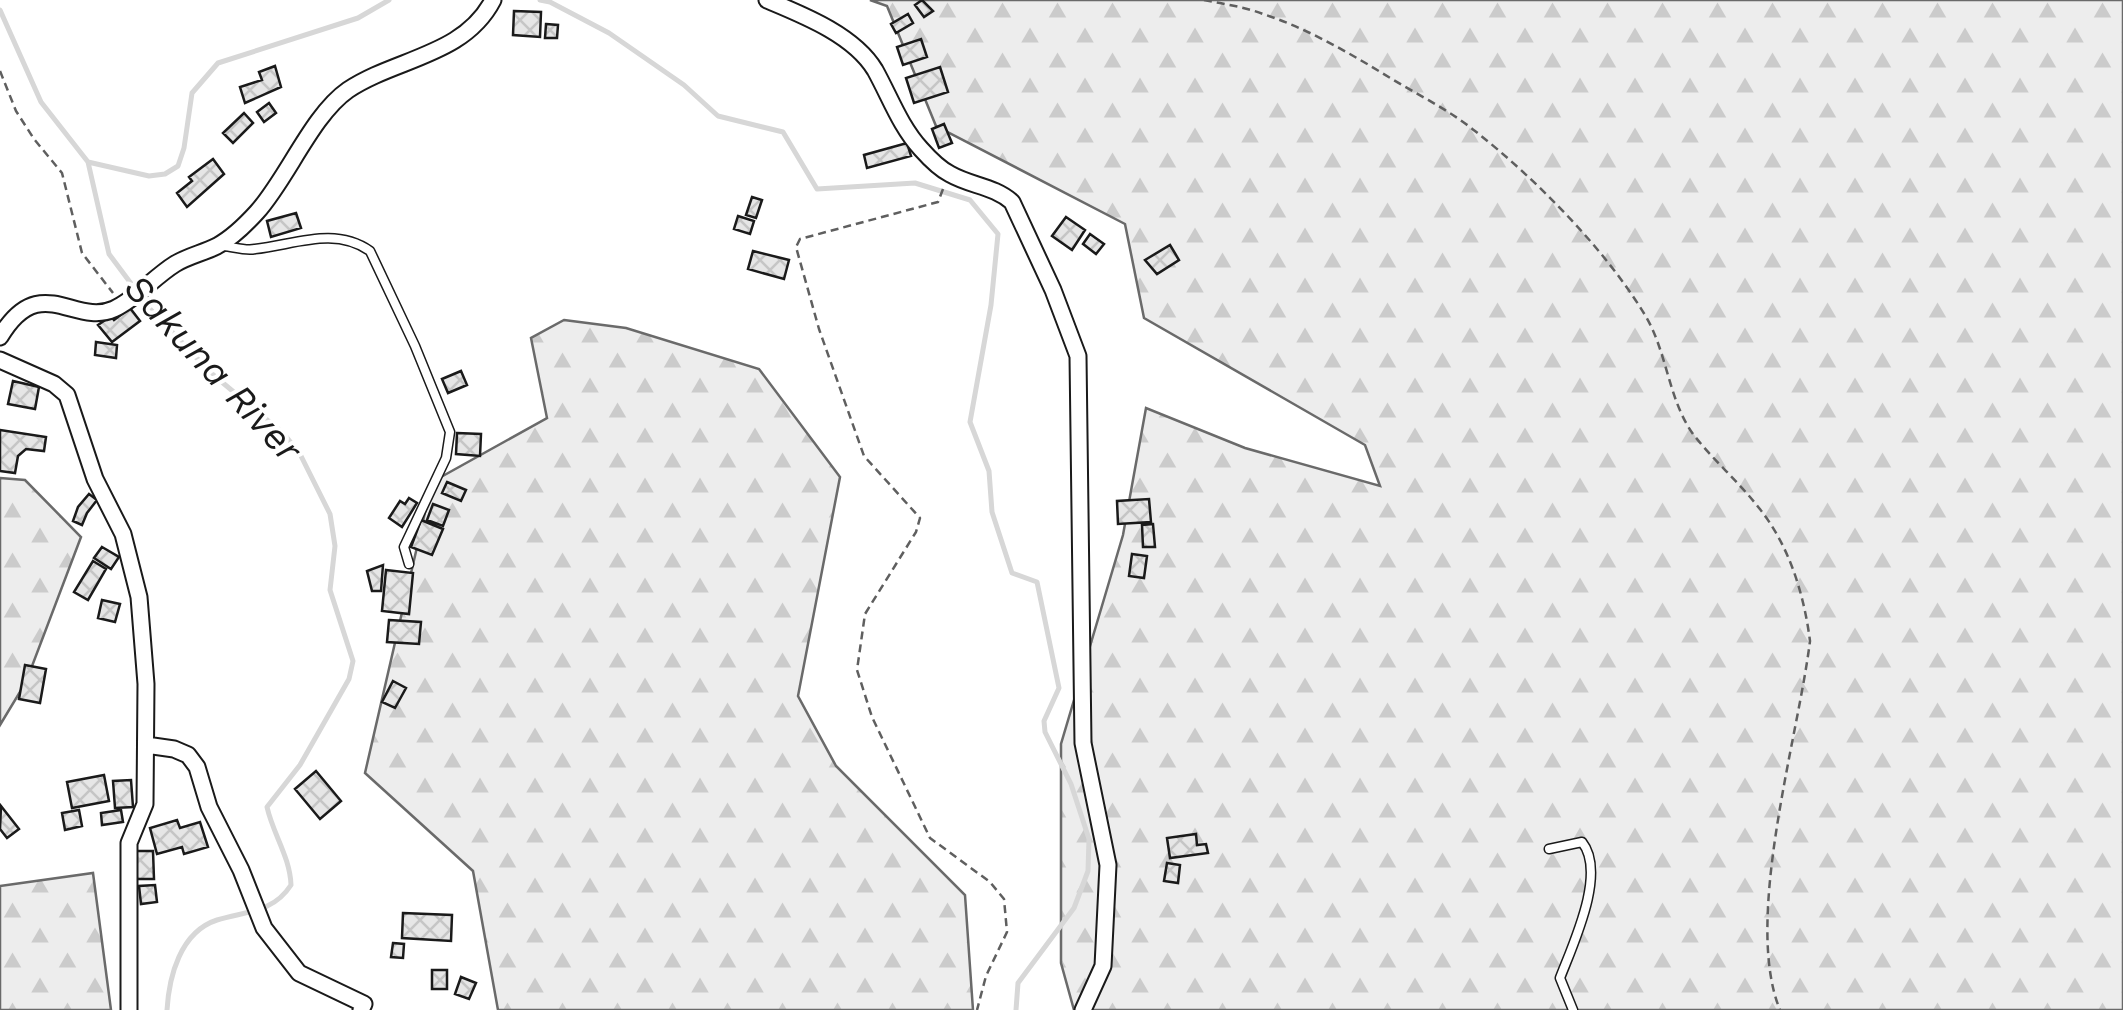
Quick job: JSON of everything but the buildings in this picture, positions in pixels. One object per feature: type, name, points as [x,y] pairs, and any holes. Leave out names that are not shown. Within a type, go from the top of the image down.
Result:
[{"type":"street","points":[[0,337],[16,313],[62,304],[97,312],[132,296],[178,262],[219,245],[258,211],[328,110],[348,90],[466,34],[483,19],[493,0]]},
{"type":"street","points":[[767,0],[840,37],[863,54],[922,150],[949,174],[1002,192],[1012,202],[1054,290],[1078,356],[1083,743],[1108,865],[1103,966],[1083,1010]]},
{"type":"street","points":[[0,360],[54,384],[67,396],[96,478],[123,534],[139,597],[143,631],[145,804],[129,842],[129,1010]]},
{"type":"street","points":[[146,745],[188,755],[197,767],[264,928],[299,972],[364,1004],[361,1010]]},
{"type":"lane","points":[[219,245],[253,250],[319,238],[355,240],[370,250],[450,432],[446,458],[404,548],[409,564]]},
{"type":"lane","points":[[1548,850],[1582,842],[1589,850],[1592,871],[1584,914],[1560,978],[1573,1010]]},
{"type":"path","points":[[1204,0],[1263,13],[1337,46],[1419,92],[1499,151],[1557,207],[1614,271],[1647,318],[1684,419],[1760,509],[1785,548],[1807,614],[1810,641],[1770,888],[1768,974],[1780,1010]]},
{"type":"path","points":[[0,71],[34,140],[62,173],[82,252],[132,296]]},
{"type":"path","points":[[949,174],[938,202],[800,239],[796,247],[819,328],[864,456],[920,518],[916,532],[866,614],[857,670],[872,716],[930,838],[990,882],[1004,899],[1007,932],[986,976],[977,1010]]},
{"type":"green space","points":[[870,0],[2123,0],[2123,1010],[1074,1010],[1061,963],[1061,744],[1123,535],[1146,408],[1245,448],[1380,486],[1365,445],[1144,318],[1125,224],[936,126],[887,6]]},
{"type":"green space","points":[[564,320],[626,328],[759,369],[840,477],[798,696],[836,766],[965,895],[973,1010],[498,1010],[473,871],[365,773],[432,482],[547,418],[531,338]]},
{"type":"green space","points":[[0,478],[25,480],[81,537],[26,682],[0,725]]},
{"type":"green space","points":[[93,873],[111,1010],[0,1010],[0,886]]},
{"type":"waterway","points":[[88,162],[149,176],[165,174],[178,166],[192,93],[218,63],[358,18],[389,0]]},
{"type":"waterway","points":[[540,0],[609,33],[684,85],[718,116],[783,132],[817,189],[915,183],[970,200],[998,234],[991,305],[970,422],[989,471],[992,512],[1012,573],[1037,582],[1059,688],[1044,721],[1045,732],[1071,784],[1089,839],[1088,871],[1074,908],[1018,983],[1016,1010]]},
{"type":"waterway","name":"Sakuna River","points":[[0,10],[41,102],[88,162],[109,254],[150,309],[211,373],[284,434],[300,454],[330,514],[335,546],[330,590],[353,661],[349,679],[300,765],[267,807],[288,865],[291,885],[267,906],[217,920],[194,934],[174,970],[167,1010]]}]
